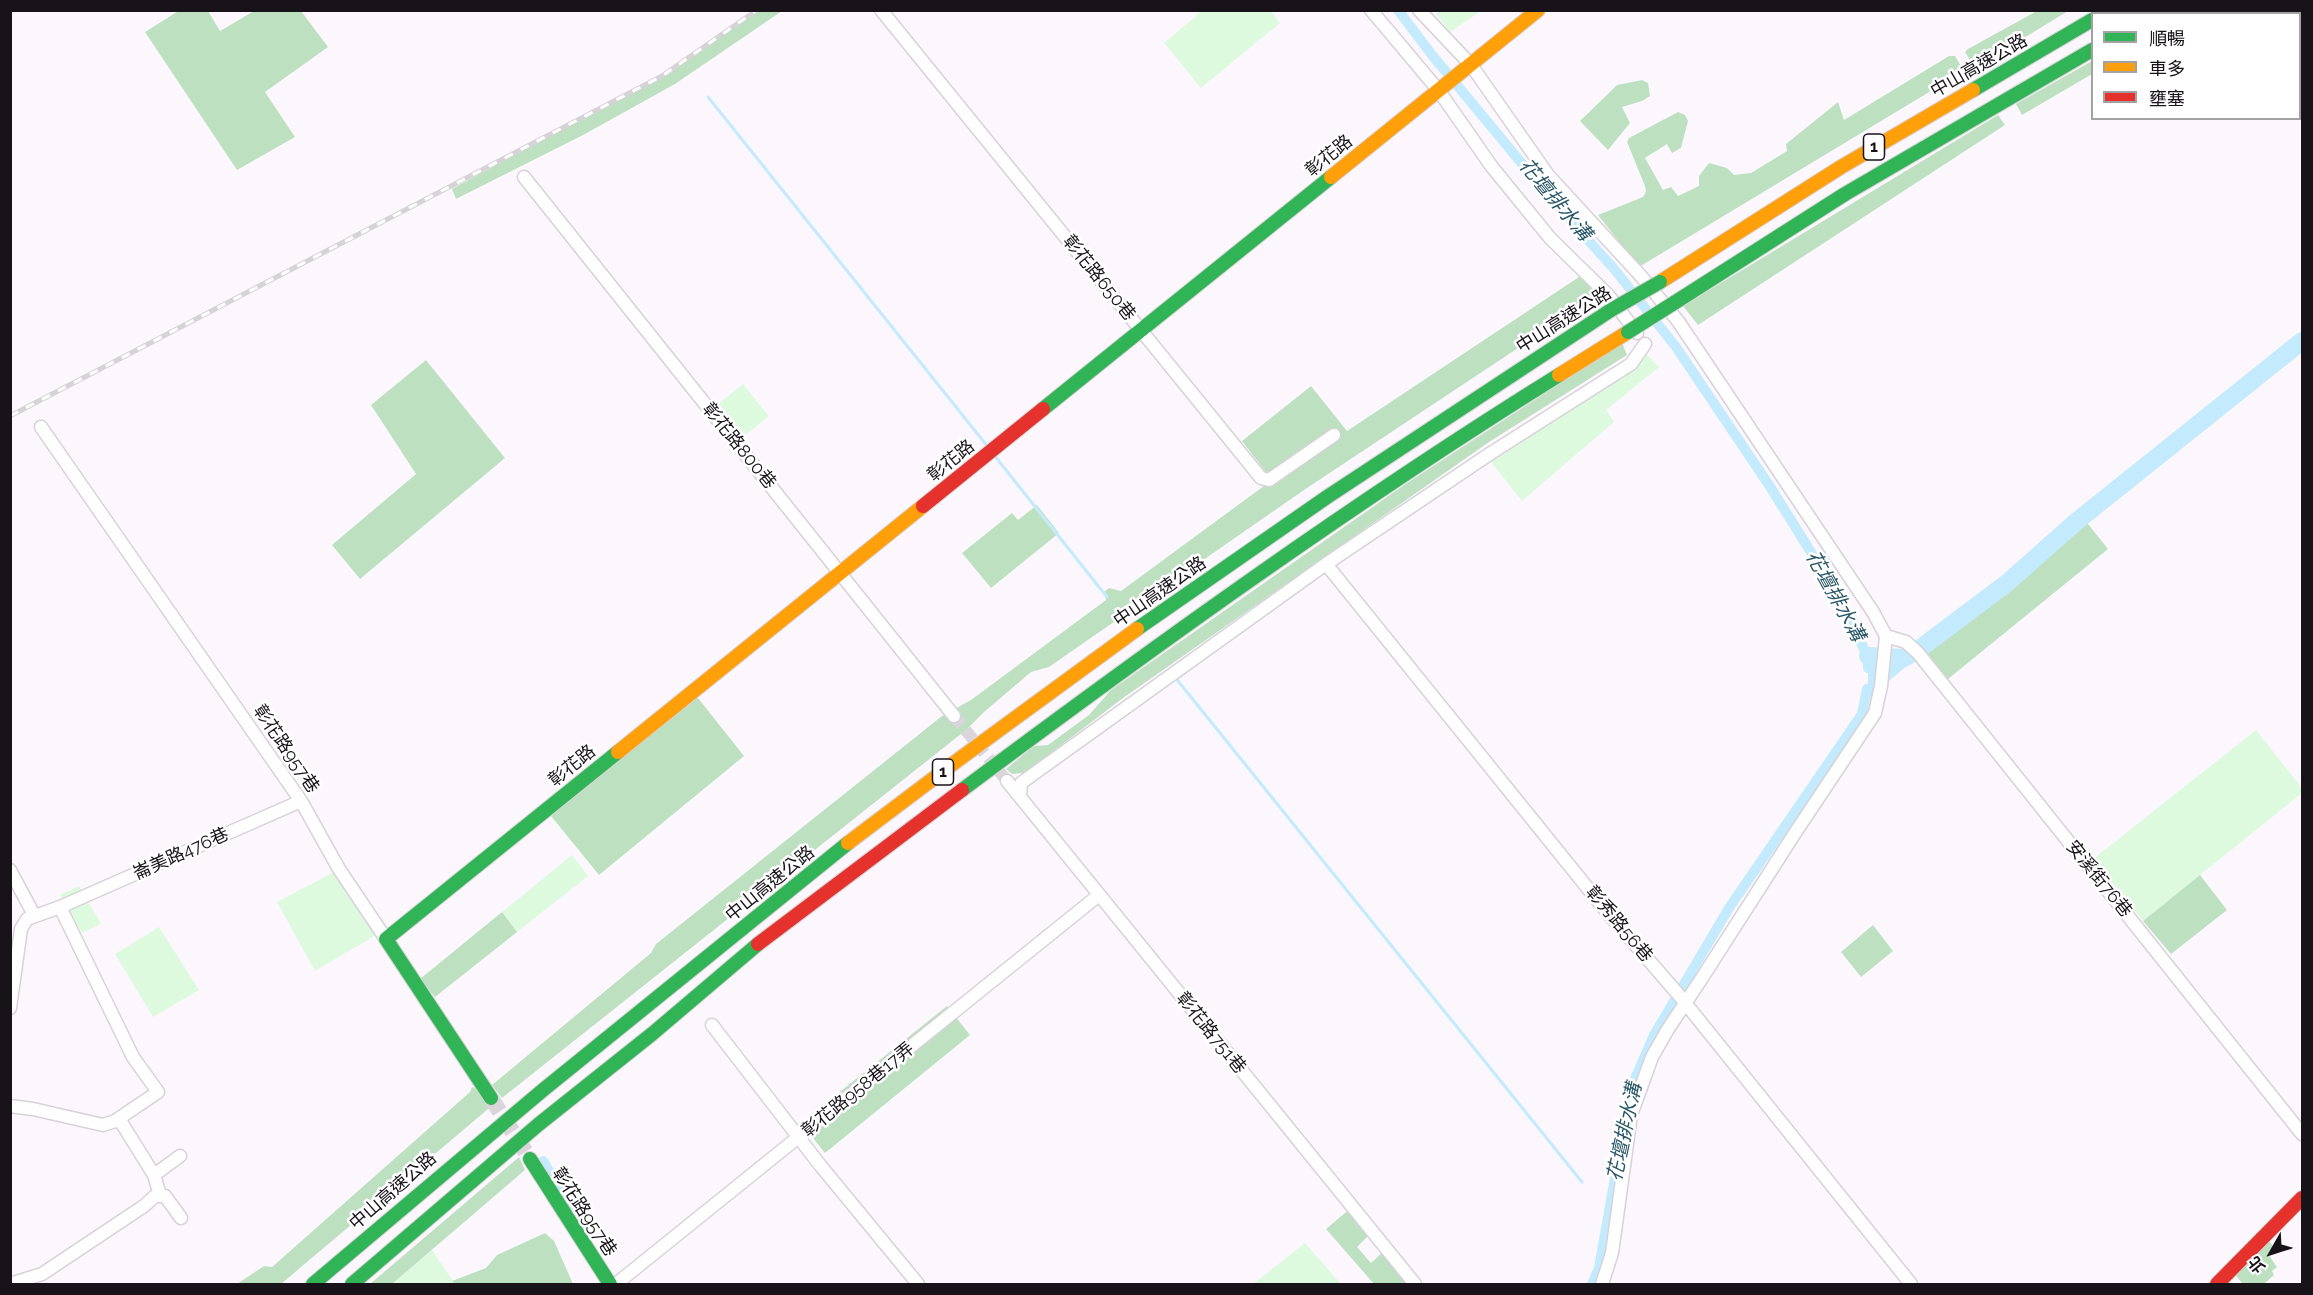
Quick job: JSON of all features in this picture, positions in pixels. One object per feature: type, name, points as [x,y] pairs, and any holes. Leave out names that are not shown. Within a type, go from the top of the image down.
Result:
[{"type":"main road","name":"彰花路","points":[[386,939],[1538,10]]},
{"type":"main road","name":"中山高速公路","points":[[313,1284],[484,1137],[868,828],[1089,664],[1422,432],[1611,310],[1660,282],[1841,166],[2091,21]]},
{"type":"main road","name":"1","points":[[352,1284],[538,1124],[652,1034],[739,959],[1013,751],[1194,621],[1467,432],[1845,194],[2091,51]]},
{"type":"main road","name":"彰花路957巷","points":[[386,939],[491,1098]]},
{"type":"main road","name":"彰花路957巷","points":[[530,1159],[610,1284]]},
{"type":"main road","points":[[2217,1284],[2302,1198]]},
{"type":"street","name":"彰花路650巷","points":[[881,10],[1261,478],[1269,480],[1334,435]]},
{"type":"street","points":[[1020,797],[1021,783],[1326,564],[1491,453],[1631,364],[1644,342],[1609,297],[1550,238],[1492,167],[1442,89],[1371,10]]},
{"type":"street","points":[[1419,10],[1548,174],[1640,275],[1678,321],[1873,612],[1886,636],[1881,686],[1875,713],[1794,833],[1652,1057],[1631,1114],[1612,1253],[1602,1284]]},
{"type":"street","name":"彰花路800巷","points":[[524,177],[954,716]]},
{"type":"street","name":"彰花路957巷","points":[[41,427],[301,801],[339,869],[386,939]]},
{"type":"street","name":"彰秀路56巷","points":[[1326,564],[1608,912],[1685,1002],[1911,1284]]},
{"type":"street","name":"安溪街76巷","points":[[1886,636],[1906,642],[1918,653],[2302,1134]]},
{"type":"street","name":"彰花路751巷","points":[[1007,782],[1415,1284]]},
{"type":"street","name":"崙美路476巷","points":[[34,915],[60,908],[301,801]]},
{"type":"street","points":[[10,870],[34,915],[27,919],[21,929],[10,1008]]},
{"type":"street","name":"彰花路958巷17弄","points":[[616,1284],[1099,895]]},
{"type":"street","points":[[10,1106],[103,1125],[115,1121],[158,1092],[133,1057],[60,908]]},
{"type":"street","points":[[712,1025],[918,1284]]},
{"type":"street","points":[[115,1121],[121,1122],[154,1175],[160,1195]]},
{"type":"street","points":[[154,1175],[180,1156]]},
{"type":"street","points":[[10,1284],[42,1274],[144,1206],[155,1196],[165,1196],[181,1218]]},
{"type":"green space","points":[[180,10],[208,11],[220,31],[254,11],[301,11],[328,47],[265,92],[295,137],[237,170],[145,32]]},
{"type":"green space","points":[[759,11],[782,11],[675,84],[585,134],[456,199],[452,189],[668,72]]},
{"type":"green space","points":[[1202,11],[1271,11],[1280,23],[1201,88],[1164,43]]},
{"type":"green space","points":[[1439,11],[1481,11],[1450,32],[1436,14]]},
{"type":"green space","points":[[2037,11],[2068,11],[1975,68],[1965,52],[1968,49]]},
{"type":"green space","points":[[1949,56],[1955,56],[1964,71],[1639,267],[1598,215],[1643,197],[1646,192],[1645,186],[1627,142],[1629,138],[1678,112],[1685,115],[1688,121],[1681,148],[1672,153],[1667,144],[1645,158],[1663,190],[1671,187],[1678,196],[1699,186],[1699,176],[1709,163],[1727,168],[1734,175],[1751,173],[1787,151],[1786,144],[1838,102],[1844,120]]},
{"type":"green space","points":[[2091,62],[2091,75],[2022,115],[2016,104]]},
{"type":"green space","points":[[1642,80],[1648,83],[1650,96],[1622,107],[1630,123],[1608,150],[1580,121],[1617,85]]},
{"type":"green space","points":[[1998,115],[2005,125],[1698,325],[1683,306]]},
{"type":"green space","points":[[1582,275],[1598,295],[1304,490],[1049,667],[1031,672],[966,730],[502,1098],[492,1085],[651,953],[656,944],[942,716],[971,700],[1106,600],[1105,591],[1109,588],[1121,591],[1272,480],[1242,441],[1311,386],[1347,431]]},
{"type":"green space","points":[[1622,343],[1627,355],[1489,442],[1123,698],[1031,768],[1023,773],[1012,774],[1006,769],[1034,746],[1048,745],[1089,715],[1111,690],[1407,483]]},
{"type":"green space","points":[[1645,353],[1659,367],[1606,410],[1614,422],[1522,501],[1484,453],[1613,367]]},
{"type":"green space","points":[[426,360],[505,458],[360,579],[332,545],[416,474],[371,405]]},
{"type":"green space","points":[[743,384],[769,416],[743,437],[717,405]]},
{"type":"green space","points":[[1037,505],[1059,533],[991,588],[962,553],[1012,513],[1018,520]]},
{"type":"green space","points":[[2084,519],[2108,549],[1948,679],[1924,649]]},
{"type":"green space","points":[[694,693],[744,756],[599,875],[551,816]]},
{"type":"green space","points":[[2256,730],[2302,788],[2302,793],[2143,921],[2093,859]]},
{"type":"green space","points":[[572,855],[588,876],[517,932],[502,912]]},
{"type":"green space","points":[[336,871],[376,935],[315,971],[277,902]]},
{"type":"green space","points":[[2200,875],[2227,910],[2171,954],[2143,921]]},
{"type":"green space","points":[[79,886],[101,924],[82,933],[60,895]]},
{"type":"green space","points":[[502,912],[517,932],[435,997],[420,979]]},
{"type":"green space","points":[[1873,925],[1893,951],[1861,977],[1841,952]]},
{"type":"green space","points":[[159,927],[199,990],[153,1017],[115,954]]},
{"type":"green space","points":[[947,1006],[970,1035],[825,1153],[801,1123]]},
{"type":"green space","points":[[472,1087],[481,1091],[494,1104],[281,1284],[237,1284],[264,1266],[272,1267],[470,1092]]},
{"type":"green space","points":[[519,1157],[525,1170],[392,1284],[370,1284]]},
{"type":"green space","points":[[1351,1208],[1370,1234],[1357,1247],[1371,1263],[1383,1252],[1409,1284],[1374,1284],[1326,1229]]},
{"type":"green space","points":[[545,1233],[554,1241],[573,1284],[455,1284],[452,1281],[486,1268],[497,1255]]},
{"type":"green space","points":[[2265,1236],[2275,1249],[2268,1254],[2277,1267],[2272,1271],[2274,1275],[2266,1284],[2243,1284],[2231,1270]]},
{"type":"green space","points":[[1305,1243],[1341,1284],[1253,1284]]},
{"type":"green space","points":[[432,1250],[455,1284],[392,1284]]},
{"type":"water","points":[[1918,650],[1921,654],[1864,702],[1857,715],[1868,685],[1868,656],[1904,658]]},
{"type":"waterway","name":"花壇排水溝","points":[[1398,10],[1432,55],[1553,201],[1615,270],[1676,347],[1769,485],[1819,565],[1868,656],[1868,668]]},
{"type":"waterway","points":[[708,97],[988,447]]},
{"type":"waterway","points":[[1868,656],[1904,658],[1918,650],[2007,583],[2077,521],[2302,341]]},
{"type":"waterway","points":[[994,455],[1107,597]]},
{"type":"waterway","points":[[1174,676],[1582,1182]]},
{"type":"waterway","name":"花壇排水溝","points":[[1592,1284],[1599,1268],[1631,1088],[1654,1035],[1729,908],[1862,714],[1867,689]]},
{"type":"waterway","points":[[543,1161],[585,1230]]},
{"type":"tunnel","points":[[954,716],[1007,781]]},
{"type":"tunnel","points":[[491,1098],[530,1159]]},
{"type":"railway","points":[[10,416],[662,76],[757,10]]},
{"type":"traffic: fast","points":[[1973,90],[2091,21]]},
{"type":"traffic: fast","points":[[1674,303],[1845,194],[2091,51]]},
{"type":"traffic: fast","points":[[1043,409],[1331,177]]},
{"type":"traffic: fast","points":[[1611,310],[1660,282]]},
{"type":"traffic: fast","points":[[1628,332],[1674,303]]},
{"type":"traffic: fast","points":[[1137,629],[1327,497],[1611,310]]},
{"type":"traffic: fast","points":[[962,790],[1256,576],[1406,473],[1559,375]]},
{"type":"traffic: fast","points":[[491,1098],[386,939],[618,752]]},
{"type":"traffic: fast","points":[[313,1284],[543,1090],[848,843]]},
{"type":"traffic: fast","points":[[352,1284],[539,1124],[652,1034],[758,944]]},
{"type":"traffic: fast","points":[[530,1159],[610,1284]]},
{"type":"traffic: slow","points":[[1331,177],[1538,10]]},
{"type":"traffic: slow","points":[[1660,282],[1841,167],[1973,90]]},
{"type":"traffic: slow","points":[[1559,375],[1628,332]]},
{"type":"traffic: slow","points":[[618,752],[923,506]]},
{"type":"traffic: slow","points":[[848,843],[1137,629]]},
{"type":"traffic: jam","points":[[923,506],[1043,409]]},
{"type":"traffic: jam","points":[[758,944],[962,790]]},
{"type":"traffic: jam","points":[[2217,1284],[2302,1198]]}]
